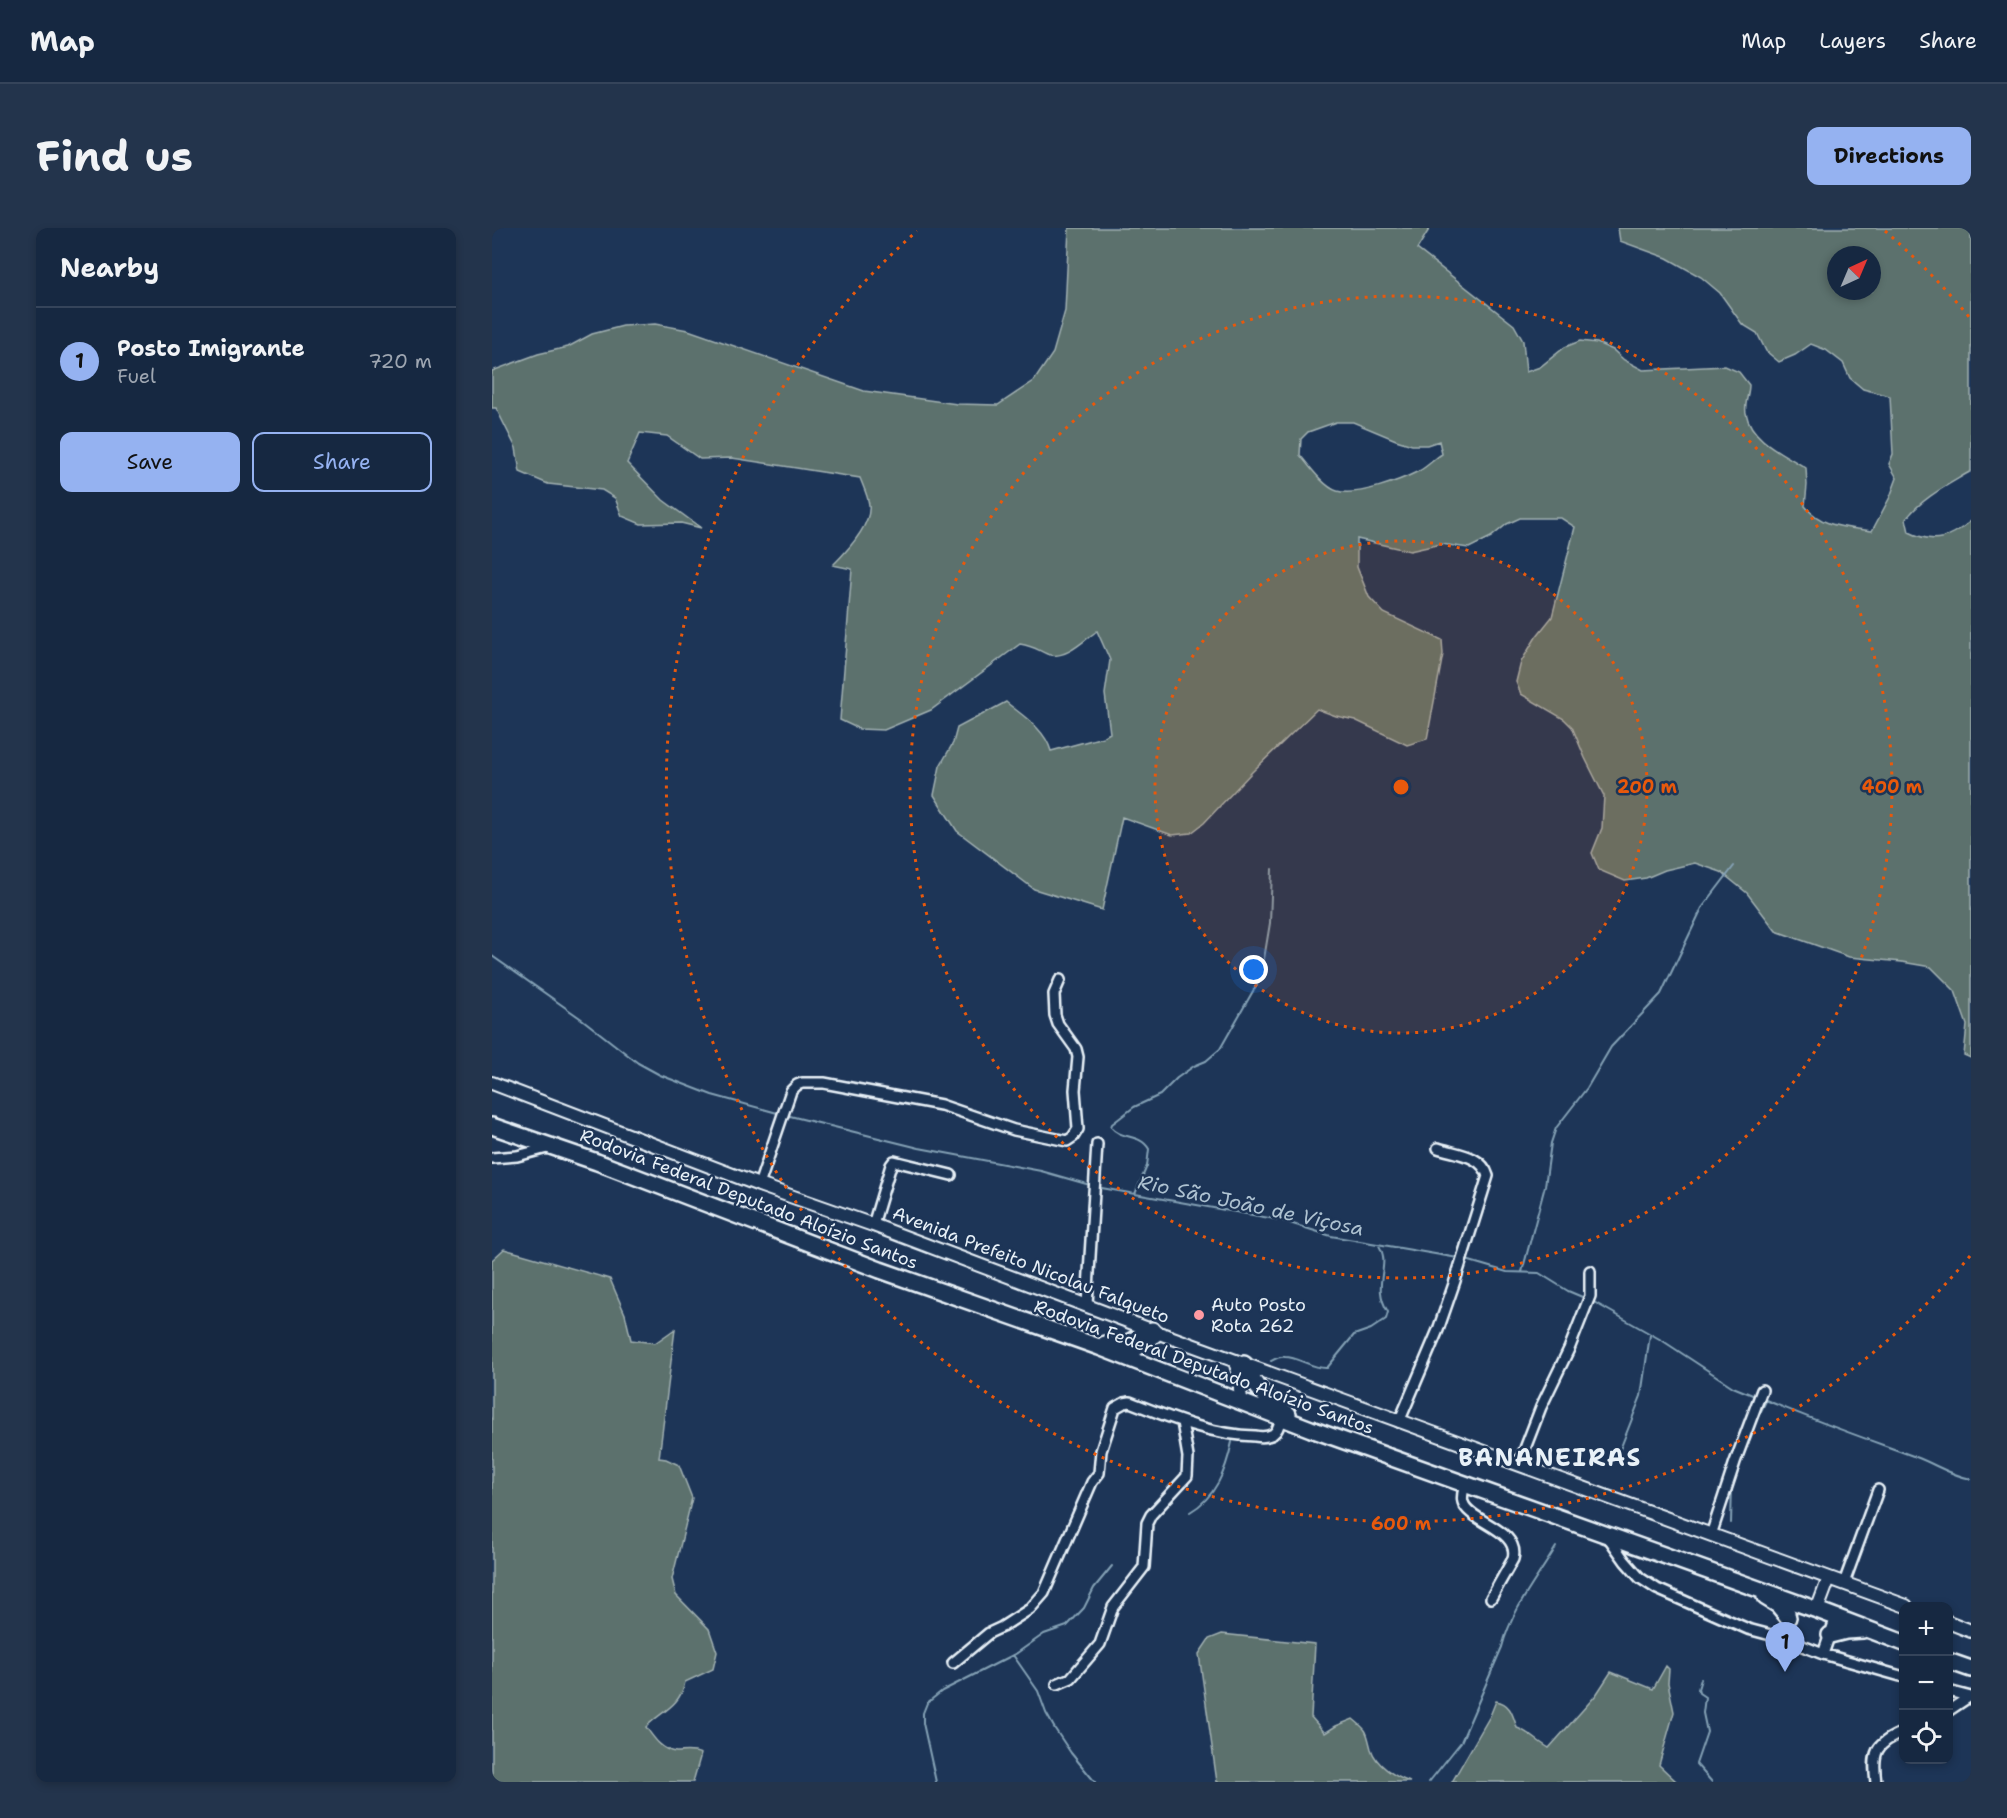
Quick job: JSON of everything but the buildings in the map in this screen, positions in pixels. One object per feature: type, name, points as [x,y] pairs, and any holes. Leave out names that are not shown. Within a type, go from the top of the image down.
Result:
[{"type":"highway","name":"Rodovia Federal Deputado Aloízio Santos","points":[[492,1126],[554,1146],[880,1270],[1126,1358],[1311,1429],[1899,1641]]},
{"type":"highway","points":[[1063,1335],[1122,1346],[1156,1332]]},
{"type":"highway","points":[[1239,1362],[1260,1392],[1272,1404],[1311,1429]]},
{"type":"highway","points":[[1748,1585],[1778,1605],[1788,1617]]},
{"type":"highway","points":[[1830,1635],[1846,1631],[1871,1630]]},
{"type":"highway","points":[[1953,1663],[1971,1669]]},
{"type":"street","points":[[759,1185],[791,1091],[797,1085],[812,1082],[941,1105],[1014,1130],[1071,1140],[1078,1129],[1075,1090],[1078,1057],[1076,1049],[1054,1016],[1054,994],[1060,980]]},
{"type":"street","name":"Avenida Prefeito Nicolau Falqueto","points":[[492,1083],[1156,1332],[1899,1603]]},
{"type":"street","points":[[1087,1305],[1096,1144]]},
{"type":"street","points":[[492,1158],[517,1156],[554,1146]]},
{"type":"street","points":[[1400,1422],[1438,1330],[1488,1176],[1486,1168],[1479,1161],[1437,1148]]},
{"type":"street","points":[[873,1225],[894,1161],[951,1175]]},
{"type":"street","points":[[1519,1464],[1541,1407],[1569,1349],[1590,1296],[1590,1271]]},
{"type":"street","points":[[1126,1358],[1156,1332]]},
{"type":"street","points":[[1239,1362],[1241,1402]]},
{"type":"street","points":[[1711,1535],[1761,1393]]},
{"type":"street","points":[[953,1663],[989,1633],[1030,1609],[1044,1593],[1092,1482],[1099,1473],[1101,1451],[1115,1408],[1130,1402],[1210,1431],[1265,1437],[1277,1430],[1281,1417]]},
{"type":"street","points":[[1057,1684],[1071,1678],[1100,1644],[1113,1607],[1144,1567],[1147,1523],[1151,1515],[1187,1476],[1189,1467],[1187,1442],[1182,1422]]},
{"type":"street","points":[[1465,1484],[1462,1496],[1466,1509],[1500,1532],[1512,1544],[1515,1552],[1491,1598]]},
{"type":"street","points":[[1844,1583],[1878,1490]]},
{"type":"street","points":[[1606,1535],[1624,1561],[1640,1578],[1657,1589],[1748,1629],[1899,1676]]},
{"type":"street","points":[[1817,1610],[1829,1578]]},
{"type":"street","points":[[1782,1638],[1794,1602]]},
{"type":"street","points":[[1823,1654],[1836,1617]]},
{"type":"street","points":[[1953,1624],[1971,1631]]},
{"type":"street","points":[[1953,1692],[1970,1697]]},
{"type":"street","points":[[1950,1710],[1970,1697]]},
{"type":"street","points":[[1876,1782],[1875,1758],[1880,1745],[1888,1738],[1899,1734]]},
{"type":"green space","points":[[1069,228],[1430,228],[1417,249],[1514,325],[1523,341],[1526,372],[1540,367],[1565,347],[1580,341],[1597,343],[1613,350],[1624,360],[1643,370],[1725,366],[1739,372],[1749,385],[1746,410],[1749,423],[1770,446],[1806,468],[1805,506],[1827,523],[1872,531],[1897,478],[1889,464],[1893,454],[1890,396],[1863,389],[1850,378],[1843,363],[1826,350],[1811,344],[1779,362],[1766,351],[1757,333],[1742,324],[1720,293],[1701,277],[1667,258],[1620,241],[1618,228],[1971,228],[1971,471],[1928,498],[1906,519],[1909,532],[1935,539],[1956,532],[1971,521],[1971,1058],[1964,1055],[1967,1025],[1955,991],[1931,967],[1849,957],[1776,931],[1747,893],[1721,872],[1695,863],[1665,870],[1646,878],[1625,881],[1599,870],[1592,853],[1602,828],[1604,796],[1572,727],[1564,719],[1521,694],[1516,682],[1521,662],[1536,637],[1552,617],[1575,527],[1561,518],[1520,518],[1469,548],[1441,544],[1410,551],[1357,539],[1357,567],[1369,597],[1384,613],[1442,640],[1443,654],[1427,739],[1407,745],[1355,720],[1317,709],[1252,772],[1204,823],[1191,833],[1172,835],[1122,817],[1102,910],[1034,889],[957,831],[934,795],[940,766],[953,743],[957,728],[1006,702],[1039,730],[1051,751],[1110,733],[1105,694],[1110,660],[1097,631],[1074,649],[1061,655],[1047,654],[1020,644],[931,710],[884,730],[859,729],[840,720],[852,569],[833,565],[857,538],[869,513],[867,495],[860,478],[732,458],[700,459],[667,436],[640,433],[627,463],[663,500],[701,528],[681,523],[641,524],[622,516],[615,498],[602,490],[548,484],[520,472],[516,448],[496,408],[492,408],[492,371],[538,354],[568,347],[592,334],[623,326],[655,324],[688,330],[864,391],[957,404],[998,405],[1034,381],[1053,353],[1065,311]],"holes":[[[1336,422],[1353,422],[1412,445],[1427,445],[1439,441],[1442,454],[1419,471],[1390,483],[1356,492],[1337,491],[1322,481],[1300,455],[1301,439],[1308,432]]]},
{"type":"green space","points":[[504,1249],[610,1279],[625,1314],[631,1340],[655,1343],[675,1329],[659,1458],[679,1465],[692,1498],[672,1579],[676,1595],[709,1629],[717,1652],[713,1669],[685,1682],[683,1690],[674,1703],[646,1727],[658,1743],[666,1749],[701,1754],[693,1782],[492,1782],[492,1260]]},
{"type":"green space","points":[[1222,1634],[1315,1644],[1311,1717],[1325,1733],[1353,1719],[1366,1732],[1373,1755],[1377,1760],[1392,1774],[1410,1782],[1217,1782],[1199,1654],[1209,1639]]},
{"type":"green space","points":[[1666,1666],[1669,1669],[1668,1683],[1674,1712],[1659,1765],[1677,1782],[1452,1782],[1490,1716],[1496,1701],[1508,1707],[1517,1728],[1549,1748],[1596,1695],[1611,1672],[1653,1689]]},
{"type":"waterway","points":[[1522,1272],[1545,1186],[1551,1143],[1556,1128],[1587,1088],[1611,1047],[1661,994],[1702,908],[1734,866]]},
{"type":"waterway","points":[[1135,1194],[1147,1166],[1149,1149],[1136,1138],[1115,1131],[1111,1127],[1112,1124],[1134,1107],[1160,1095],[1177,1078],[1206,1061],[1220,1049],[1261,977],[1270,923],[1272,869]]},
{"type":"waterway","name":"Rio São João de Viçosa","points":[[492,956],[583,1020],[638,1063],[660,1075],[712,1095],[781,1114]]},
{"type":"waterway","name":"Rio São João de Viçosa","points":[[786,1115],[919,1148],[1041,1171],[1090,1185]]},
{"type":"waterway","name":"Rio São João de Viçosa","points":[[1096,1187],[1280,1220],[1331,1236],[1458,1258]]},
{"type":"waterway","points":[[1271,1361],[1281,1357],[1290,1358],[1316,1367],[1327,1368],[1354,1335],[1371,1329],[1386,1319],[1388,1312],[1381,1292],[1383,1260],[1378,1244]]},
{"type":"waterway","name":"Rio São João de Viçosa","points":[[1466,1260],[1507,1272],[1539,1273],[1568,1291],[1587,1299]]},
{"type":"waterway","name":"Rio São João de Viçosa","points":[[1592,1301],[1663,1341],[1733,1387],[1755,1396]]},
{"type":"waterway","points":[[1614,1459],[1641,1396],[1650,1335]]},
{"type":"waterway","name":"Rio São João de Viçosa","points":[[1761,1398],[1971,1479]]},
{"type":"waterway","points":[[1750,1433],[1766,1401]]},
{"type":"waterway","points":[[1190,1512],[1207,1499],[1213,1491],[1227,1463],[1232,1442]]},
{"type":"waterway","points":[[1731,1523],[1732,1484]]},
{"type":"waterway","points":[[1429,1782],[1461,1742],[1512,1620],[1556,1547]]},
{"type":"waterway","points":[[936,1782],[923,1723],[923,1713],[927,1703],[942,1691],[1017,1653],[1044,1634],[1067,1626],[1084,1608],[1094,1588],[1112,1566]]},
{"type":"waterway","points":[[1013,1655],[1038,1691],[1055,1729],[1095,1782]]},
{"type":"waterway","points":[[1701,1679],[1698,1689],[1699,1693],[1705,1697],[1703,1713],[1707,1732],[1696,1764],[1712,1782]]},
{"type":"place","name":"Auto Posto Rota 262","points":[[1199,1315]]},
{"type":"place","name":"Posto Imigrante","points":[[1785,1672]]},
{"type":"district","name":"BANANEIRAS","points":[[1550,1458]]}]
